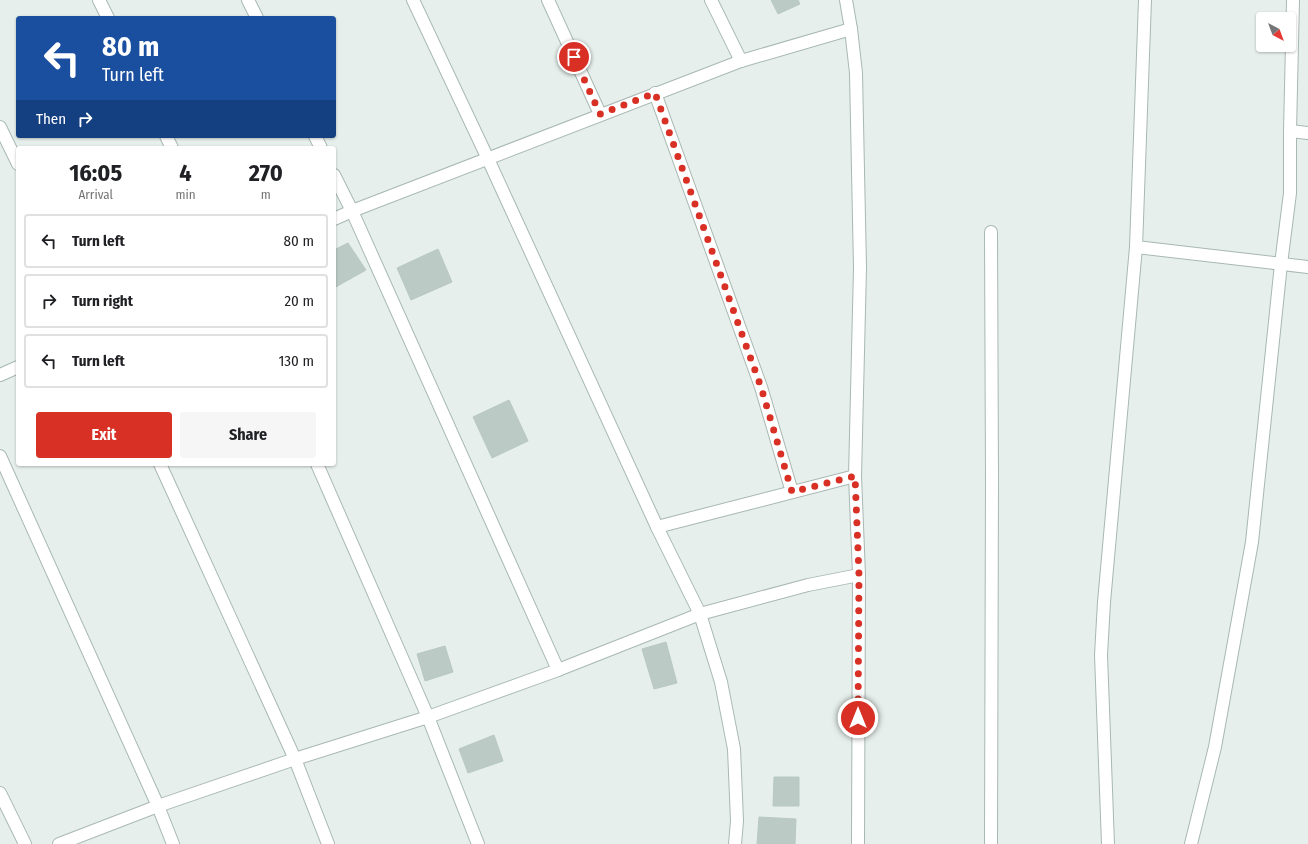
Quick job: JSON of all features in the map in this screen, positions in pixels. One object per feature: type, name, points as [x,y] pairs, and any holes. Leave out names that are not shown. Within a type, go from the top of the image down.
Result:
[{"type":"street","points":[[100,0],[107,16]]},
{"type":"street","points":[[248,0],[256,16]]},
{"type":"street","points":[[413,0],[488,159],[657,527],[700,614],[721,682],[734,749],[737,821],[735,844]]},
{"type":"street","points":[[548,0],[600,114]]},
{"type":"street","points":[[710,0],[741,61]]},
{"type":"street","points":[[846,0],[856,73],[860,268],[855,476],[859,575],[858,844]]},
{"type":"street","points":[[1108,844],[1101,655],[1104,602],[1136,247],[1145,0]]},
{"type":"street","points":[[1191,844],[1215,747],[1252,542],[1281,264],[1290,193],[1293,0]]},
{"type":"street","points":[[336,218],[600,114],[741,61],[851,28]]},
{"type":"street","points":[[655,93],[761,387],[792,492]]},
{"type":"street","points":[[0,126],[16,160]]},
{"type":"street","points":[[1290,131],[1308,133]]},
{"type":"street","points":[[336,179],[352,211],[558,670]]},
{"type":"street","points":[[990,844],[992,495],[991,232]]},
{"type":"street","points":[[1136,247],[1308,267]]},
{"type":"street","points":[[0,375],[16,368]]},
{"type":"street","points":[[0,456],[158,806],[173,844]]},
{"type":"street","points":[[161,466],[295,758],[328,844]]},
{"type":"street","points":[[318,466],[428,717],[478,844]]},
{"type":"street","points":[[657,527],[855,476]]},
{"type":"street","points":[[60,844],[158,806],[295,758],[428,717],[558,670],[700,614],[808,585],[859,575]]},
{"type":"street","points":[[0,793],[25,844]]},
{"type":"building","points":[[771,0],[798,0],[800,4],[778,14]]},
{"type":"building","points":[[348,243],[366,270],[336,287],[336,249]]},
{"type":"building","points":[[438,249],[452,282],[411,300],[397,268]]},
{"type":"building","points":[[509,400],[528,441],[492,458],[473,417]]},
{"type":"building","points":[[666,642],[677,683],[654,689],[642,649]]},
{"type":"building","points":[[445,646],[453,672],[425,681],[417,654]]},
{"type":"building","points":[[494,735],[503,761],[468,773],[459,749]]},
{"type":"building","points":[[774,777],[799,777],[799,806],[773,806]]},
{"type":"building","points":[[759,817],[796,819],[795,844],[757,844]]},
{"type":"route","points":[[574,57],[600,114],[655,93],[761,387],[792,492],[855,476],[859,575],[858,718]]}]
